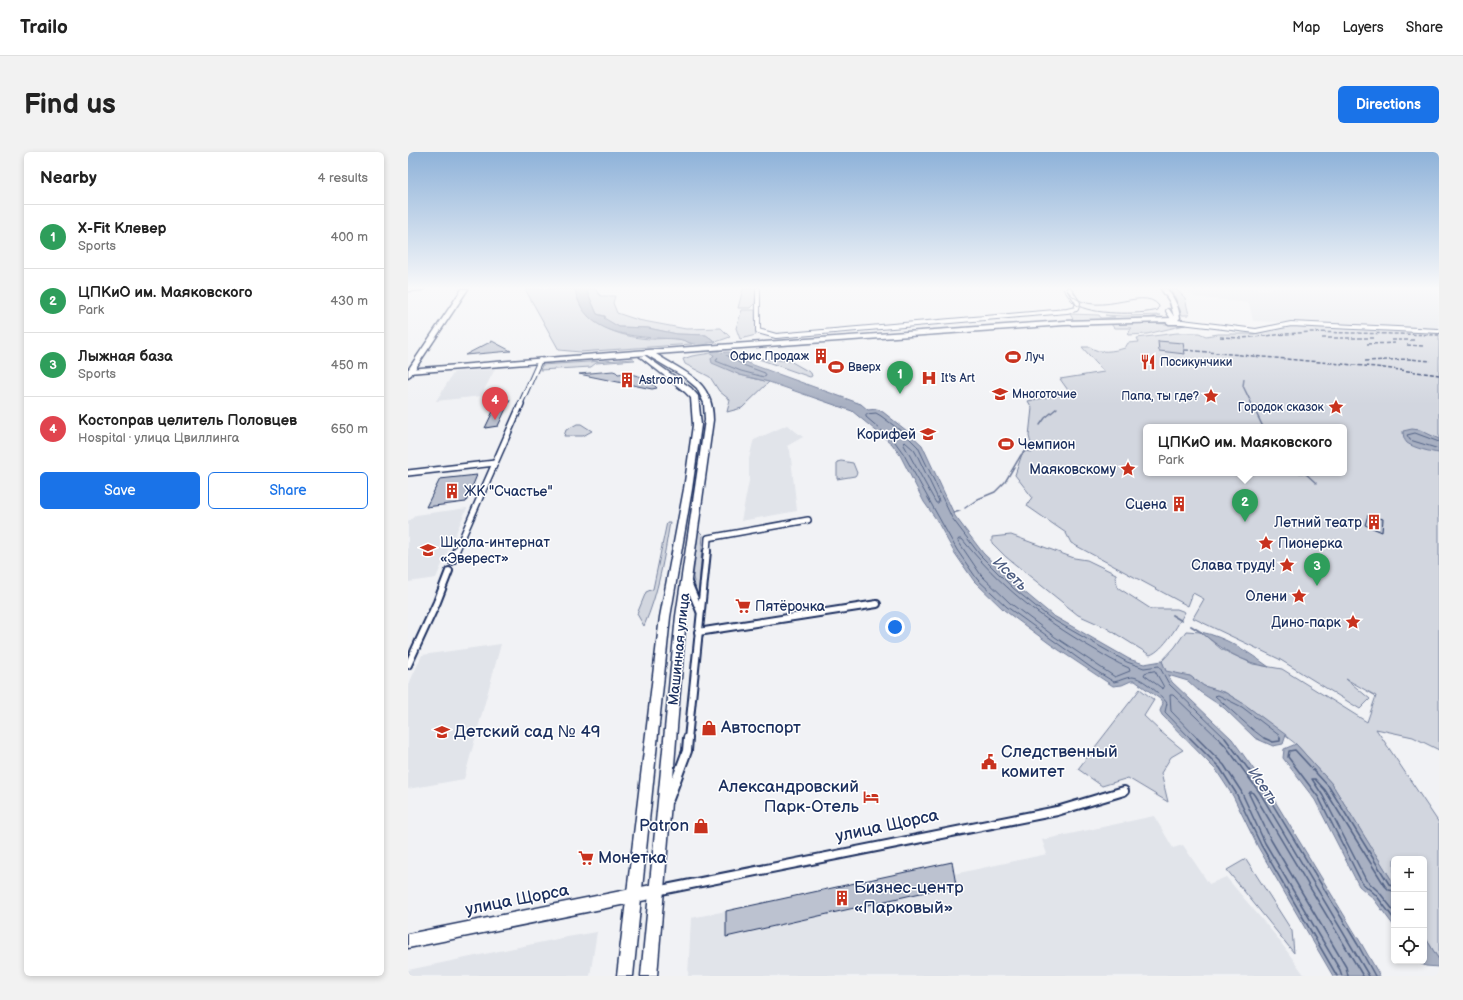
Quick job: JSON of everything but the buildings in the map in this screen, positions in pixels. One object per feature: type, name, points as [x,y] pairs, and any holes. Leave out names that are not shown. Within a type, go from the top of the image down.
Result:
[{"type":"main road","points":[[409,372],[439,327]]},
{"type":"main road","points":[[409,372],[540,360],[1001,327]]},
{"type":"main road","points":[[681,372],[680,369],[671,363],[671,360],[675,355],[684,351]]},
{"type":"main road","name":"Машинная улица","points":[[648,352],[681,372],[704,391],[709,406],[686,578],[649,976]]},
{"type":"main road","name":"Машинная улица","points":[[625,976],[665,617],[688,489],[697,425],[694,398],[688,390],[637,353]]},
{"type":"main road","name":"улица Щорса","points":[[408,941],[656,891]]},
{"type":"street","points":[[758,327],[758,330],[761,333],[776,336],[881,327]]},
{"type":"street","points":[[1226,327],[1256,331],[1274,327]]},
{"type":"street","points":[[1376,327],[1439,330]]},
{"type":"street","points":[[452,561],[520,402],[540,360]]},
{"type":"street","points":[[408,473],[495,463]]},
{"type":"street","points":[[664,813],[687,751],[708,538],[808,520]]},
{"type":"street","points":[[408,665],[437,602],[449,571]]},
{"type":"street","points":[[686,578],[701,612]]},
{"type":"street","points":[[698,632],[878,604]]},
{"type":"street","name":"улица Щорса","points":[[656,891],[1057,811],[1124,791]]},
{"type":"shaded area","points":[[546,327],[606,327],[614,332],[638,338],[677,339],[687,341],[692,344],[580,352],[559,350]]},
{"type":"shaded area","points":[[632,327],[678,327],[686,329],[721,328],[730,337],[716,342],[706,335],[677,334],[648,328]]},
{"type":"shaded area","points":[[756,327],[756,335],[740,339],[736,328]]},
{"type":"shaded area","points":[[1175,327],[1147,334],[1128,335],[1131,328],[1114,328]]},
{"type":"shaded area","points":[[1279,327],[1323,327],[1379,331],[1378,329],[1439,332],[1439,750],[1413,737],[1376,729],[1439,823],[1439,960],[1427,940],[1427,856],[1391,856],[1391,879],[1332,784],[1296,744],[1244,704],[1226,693],[1204,686],[1190,676],[1167,675],[1162,661],[1175,647],[1186,631],[1201,632],[1221,649],[1253,664],[1282,669],[1367,722],[1376,696],[1346,679],[1370,699],[1360,709],[1279,659],[1193,618],[1204,599],[1193,593],[1188,606],[1071,543],[1066,533],[1027,506],[1032,497],[1015,475],[1023,451],[1033,452],[1029,436],[1032,408],[1028,401],[1070,393],[1060,379],[1104,372],[1082,347],[1090,347],[1097,351],[1112,351],[1125,348],[1128,343],[1139,342],[1137,338],[1177,333],[1199,333],[1206,336],[1218,334],[1254,334]]},
{"type":"shaded area","points":[[711,353],[714,355],[711,359],[740,375],[769,382],[742,408],[727,412],[730,400],[719,391],[710,377],[685,364],[683,359]]},
{"type":"shaded area","points":[[756,358],[790,361],[811,373],[812,376],[810,377]]},
{"type":"shaded area","points":[[635,360],[596,363],[591,367],[540,370],[542,365]]},
{"type":"shaded area","points":[[495,369],[481,396],[436,401],[454,372]]},
{"type":"shaded area","points":[[577,424],[581,424],[592,431],[583,436],[564,436],[566,430]]},
{"type":"shaded area","points":[[787,425],[803,437],[787,446],[790,450],[797,511],[741,521],[749,481],[749,459],[753,442],[754,440]]},
{"type":"shaded area","points":[[841,461],[853,463],[857,473],[855,476],[837,479],[837,462]]},
{"type":"shaded area","name":"Школа-интернат «Эверест»","points":[[467,508],[436,578],[408,582],[408,522],[416,515]]},
{"type":"shaded area","points":[[667,522],[670,522],[666,548],[654,600],[644,626],[637,614],[646,592],[653,589]]},
{"type":"shaded area","points":[[698,530],[703,535],[698,599],[693,577]]},
{"type":"shaded area","points":[[1011,535],[1074,558],[1087,560],[1116,574],[1117,587],[1151,609],[1177,609],[1185,612],[1175,630],[1165,643],[1150,655],[1105,627],[1078,615],[1006,557],[992,543],[992,537]]},
{"type":"shaded area","name":"Детский сад № 49","points":[[501,644],[464,779],[408,789],[408,686],[422,655]]},
{"type":"shaded area","points":[[1140,689],[1154,700],[1144,716],[1183,750],[1171,757],[1161,773],[1168,802],[1128,778],[1102,786],[1078,769]]},
{"type":"shaded area","points":[[1154,816],[1173,848],[1183,845],[1209,884],[1226,877],[1276,936],[1305,976],[688,976],[691,918],[726,911],[726,937],[956,885],[954,874],[1047,854],[1042,840]]},
{"type":"shaded area","points":[[1246,859],[1292,931],[1294,953],[1227,870]]},
{"type":"shaded area","points":[[597,932],[590,976],[408,976],[408,970]]},
{"type":"water","points":[[604,327],[648,328],[677,334],[706,335],[716,342],[694,344],[679,339],[646,337],[615,332]]},
{"type":"water","points":[[729,352],[745,362],[861,404],[868,410],[877,409],[883,412],[922,445],[955,516],[983,553],[1016,585],[1052,615],[1129,659],[1144,664],[1162,661],[1166,671],[1190,676],[1204,686],[1226,693],[1244,704],[1286,735],[1283,744],[1273,746],[1255,738],[1224,708],[1200,692],[1188,681],[1168,675],[1172,682],[1232,739],[1267,788],[1380,976],[1333,976],[1258,847],[1233,796],[1216,770],[1162,715],[1160,711],[1163,703],[1160,699],[1135,681],[1113,686],[1050,644],[1004,610],[974,581],[954,552],[936,519],[924,502],[900,455],[892,444],[852,411],[769,382],[740,375],[712,363],[711,359],[714,355],[711,353]]},
{"type":"water","points":[[1412,429],[1420,430],[1439,439],[1439,453],[1427,451],[1407,443],[1403,431]]},
{"type":"water","points":[[1201,632],[1228,641],[1269,667],[1250,662],[1225,650]]},
{"type":"water","points":[[1296,744],[1332,784],[1391,879],[1391,922],[1373,898],[1359,886],[1315,800],[1283,758],[1284,749]]},
{"type":"water","points":[[1427,940],[1439,960],[1439,967],[1421,964],[1427,964]]},
{"type":"waterway","name":"Исеть","points":[[690,338],[697,340],[730,361]]},
{"type":"waterway","points":[[1244,379],[1243,386],[1262,424]]},
{"type":"waterway","points":[[1040,425],[1045,418],[1057,408]]},
{"type":"waterway","points":[[965,508],[978,499],[995,492],[1005,482],[1021,455],[1031,446]]},
{"type":"waterway","points":[[1308,476],[1316,483]]},
{"type":"waterway","points":[[953,513],[960,511]]},
{"type":"waterway","points":[[1172,615],[1182,621]]},
{"type":"waterway","points":[[1191,626],[1201,632]]},
{"type":"railway","points":[[1220,337],[1241,338],[1310,332],[1439,335]]},
{"type":"railway","points":[[1322,338],[1375,338]]},
{"type":"railway","points":[[1392,340],[1416,340]]},
{"type":"railway","points":[[1367,344],[1397,343]]},
{"type":"railway","points":[[1407,345],[1423,346]]},
{"type":"railway","points":[[1185,350],[1376,367],[1439,375]]},
{"type":"railway","points":[[1365,361],[1409,359],[1431,361]]},
{"type":"place","name":"Офис Продаж","points":[[821,356]]},
{"type":"place","name":"Луч","points":[[1013,357]]},
{"type":"place","name":"Посикунчики","points":[[1148,362]]},
{"type":"place","name":"Вверх","points":[[836,367]]},
{"type":"place","name":"It's Art","points":[[929,378]]},
{"type":"place","name":"Astroom","points":[[627,380]]},
{"type":"place","name":"X-Fit Клевер","points":[[900,394]]},
{"type":"place","name":"Многоточие","points":[[1000,394]]},
{"type":"place","name":"Папа, ты где?","points":[[1211,396]]},
{"type":"place","name":"Городок сказок","points":[[1336,407]]},
{"type":"place","name":"Костоправ целитель Половцев","points":[[495,420]]},
{"type":"place","name":"Корифей","points":[[928,434]]},
{"type":"place","name":"Чемпион","points":[[1006,444]]},
{"type":"place","name":"Маяковскому","points":[[1128,469]]},
{"type":"place","name":"ЖК \"Счастье\"","points":[[452,491]]},
{"type":"place","name":"Сцена","points":[[1179,504]]},
{"type":"place","name":"ЦПКиО им. Маяковского","points":[[1245,522]]},
{"type":"place","name":"Летний театр","points":[[1374,522]]},
{"type":"place","name":"Пионерка","points":[[1266,543]]},
{"type":"place","name":"Школа-интернат «Эверест»","points":[[428,550]]},
{"type":"place","name":"Слава труду!","points":[[1287,565]]},
{"type":"place","name":"Лыжная база","points":[[1317,586]]},
{"type":"place","name":"Олени","points":[[1299,596]]},
{"type":"place","name":"Пятёрочка","points":[[743,606]]},
{"type":"place","name":"Дино-парк","points":[[1353,622]]},
{"type":"place","name":"Автоспорт","points":[[709,728]]},
{"type":"place","name":"Детский сад № 49","points":[[442,732]]},
{"type":"place","name":"Следственный комитет","points":[[989,762]]},
{"type":"place","name":"Александровский Парк-Отель","points":[[871,797]]},
{"type":"place","name":"Patron","points":[[701,826]]},
{"type":"place","name":"Монетка","points":[[586,858]]},
{"type":"place","name":"Бизнес-центр «Парковый»","points":[[842,898]]}]
